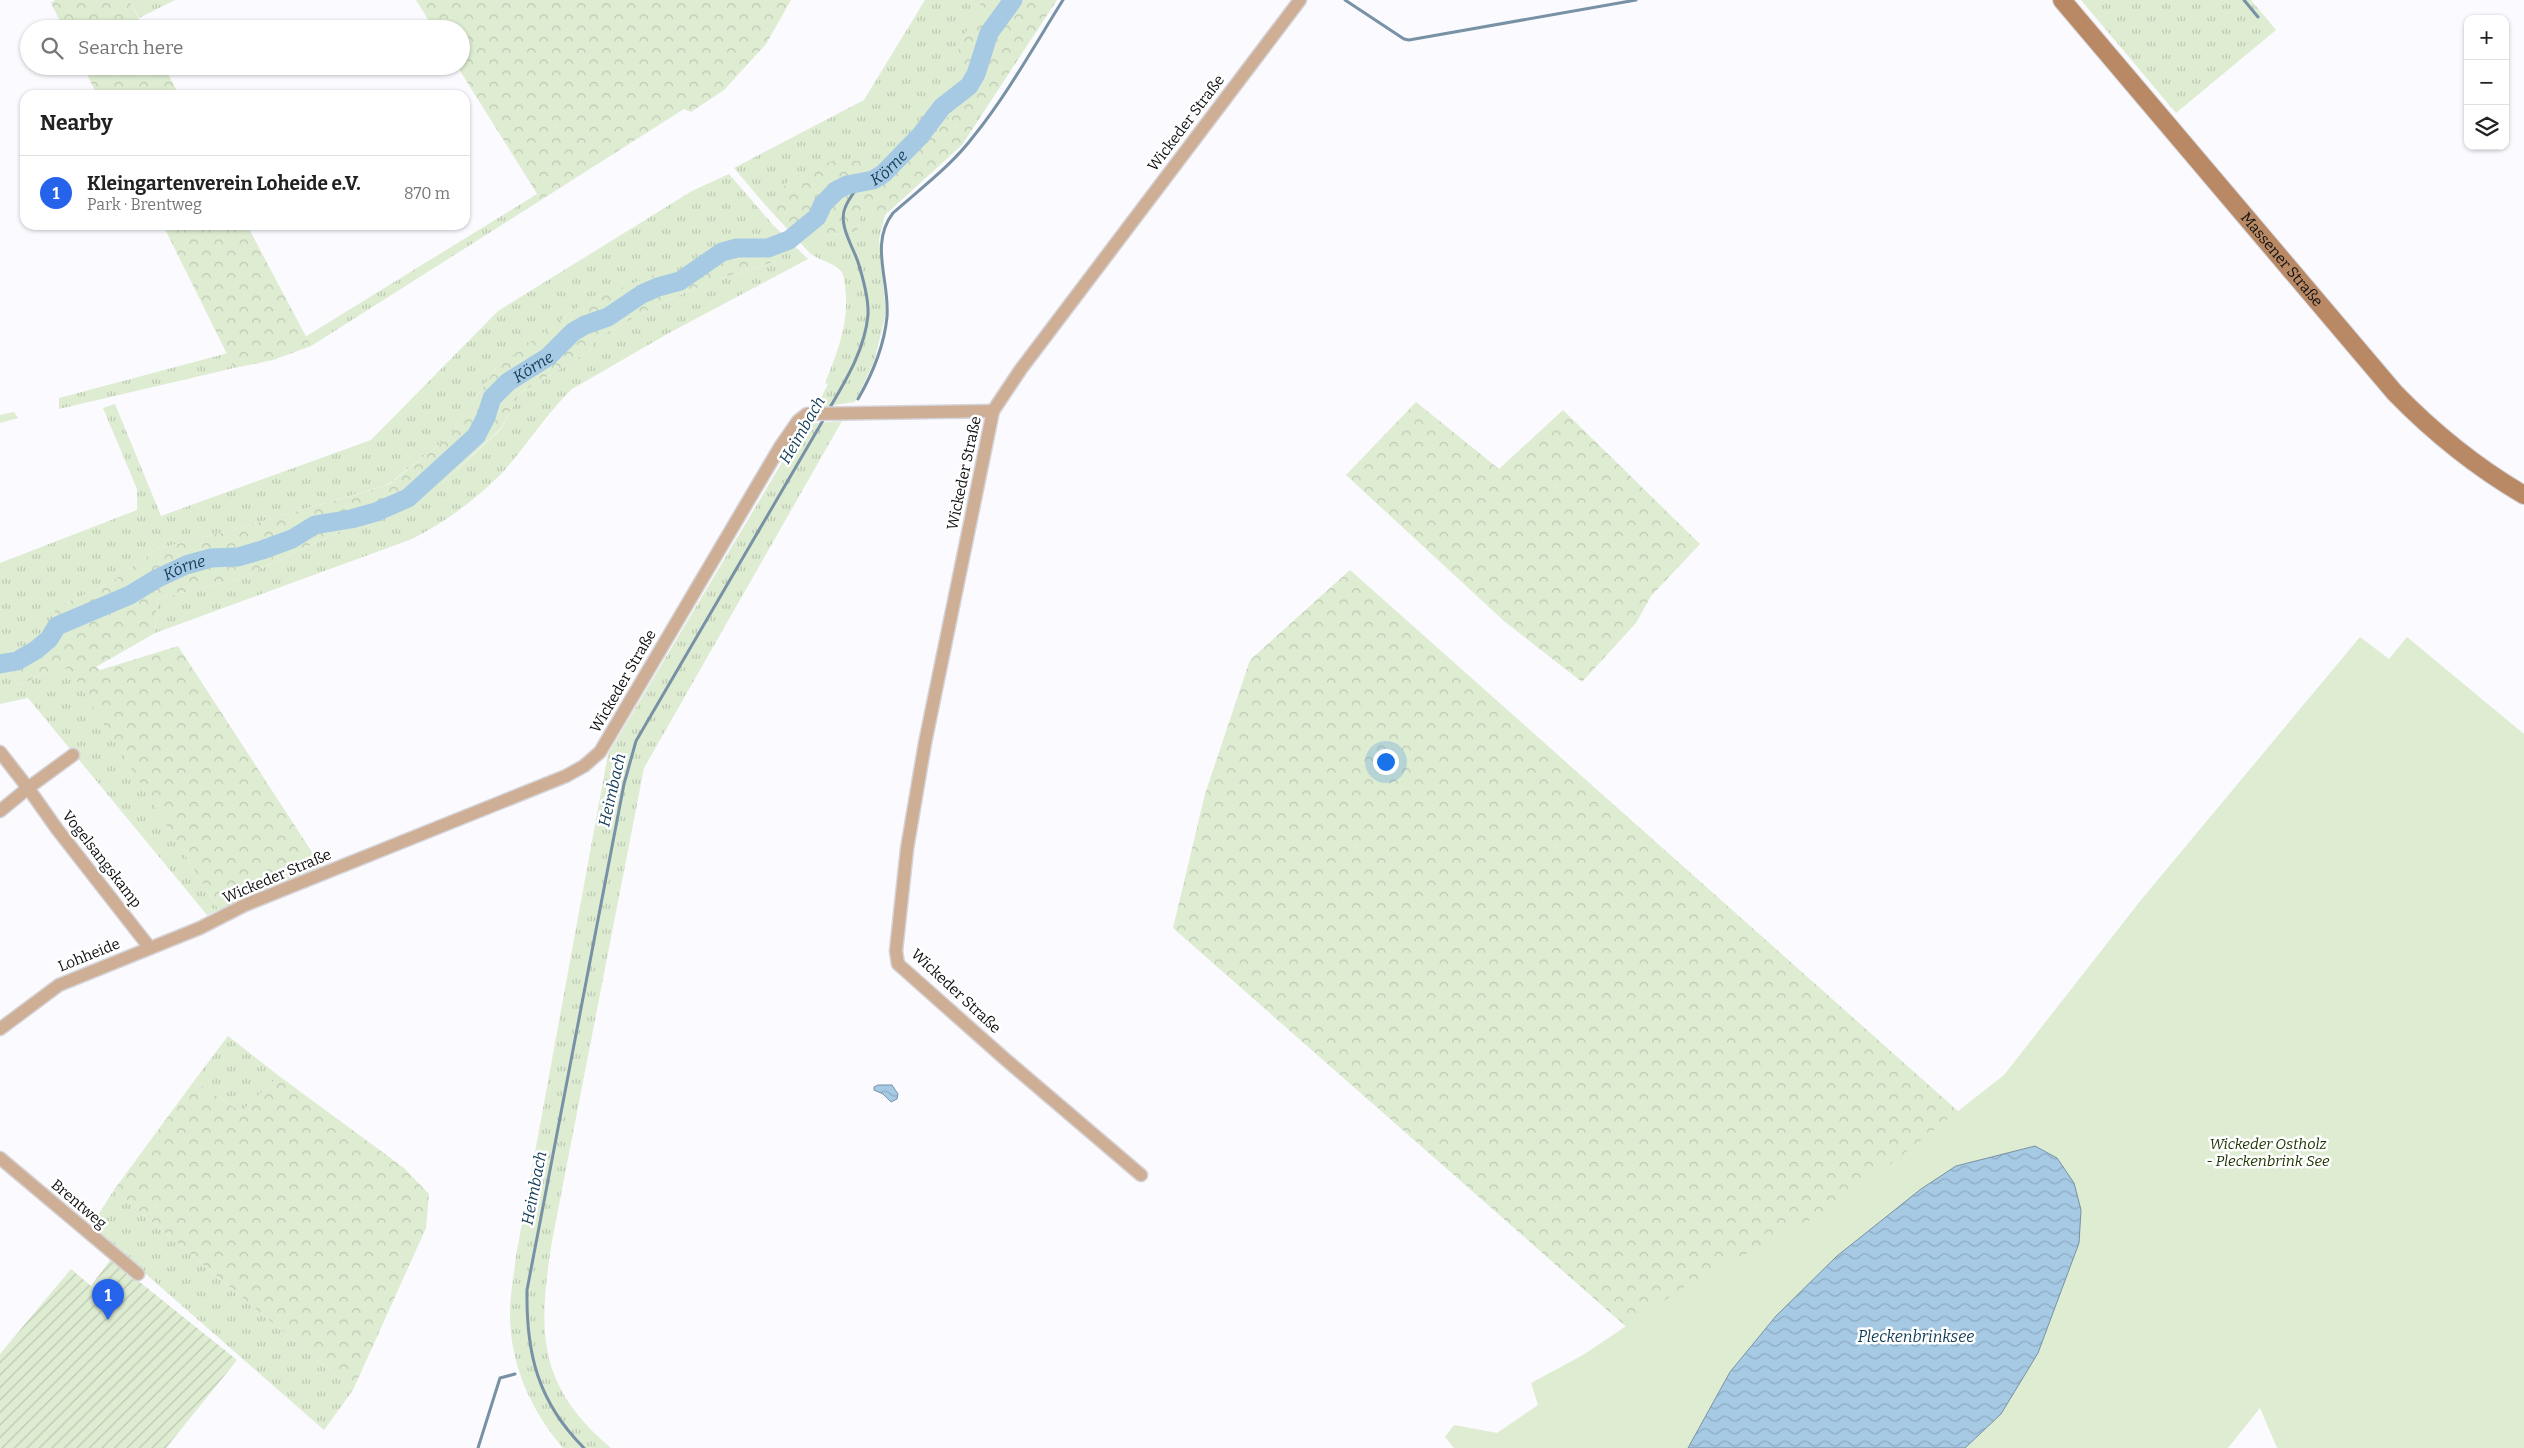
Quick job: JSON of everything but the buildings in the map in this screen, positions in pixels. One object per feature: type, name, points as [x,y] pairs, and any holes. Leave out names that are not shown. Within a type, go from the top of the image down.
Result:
[{"type":"main road","name":"Massener Straße","points":[[2062,0],[2394,393],[2417,416],[2459,452],[2494,478],[2524,495]]},
{"type":"street","name":"Wickeder Straße","points":[[1141,1175],[1005,1059],[898,964],[896,951],[907,849],[925,743],[993,411],[1021,369],[1300,0]]},
{"type":"street","name":"Wickeder Straße","points":[[200,928],[245,905],[566,776],[584,766],[600,752],[780,447],[798,421],[807,414],[993,411]]},
{"type":"street","name":"Vogelsangskamp","points":[[0,752],[56,829],[150,948]]},
{"type":"street","points":[[0,811],[73,755]]},
{"type":"street","name":"Lohheide","points":[[0,1030],[59,985],[200,928]]},
{"type":"street","name":"Brentweg","points":[[0,1158],[138,1274]]},
{"type":"green space","points":[[55,0],[129,0],[139,20],[60,20],[51,3]]},
{"type":"green space","points":[[129,0],[175,0],[139,18]]},
{"type":"green space","points":[[416,0],[791,0],[766,44],[724,90],[691,112],[684,109],[541,200],[463,75],[470,75],[470,20],[428,20]]},
{"type":"green space","points":[[925,0],[982,0],[958,49],[969,98],[891,179],[872,183],[790,179],[767,207],[734,168],[864,100]]},
{"type":"green space","points":[[982,0],[1057,0],[962,145],[885,215],[863,205],[857,232],[836,234],[816,240],[806,249],[767,207],[790,179],[834,160],[864,161],[872,183],[891,179],[968,98],[958,49]]},
{"type":"green space","points":[[2081,0],[2251,0],[2276,30],[2176,113]]},
{"type":"green space","points":[[87,75],[169,75],[176,90],[95,90]]},
{"type":"green space","points":[[729,174],[773,225],[808,259],[669,333],[572,389],[553,409],[501,474],[470,502],[448,518],[412,539],[155,633],[157,599],[238,579],[350,527],[416,484],[442,484],[501,429],[520,393],[591,350],[595,339],[665,301],[721,278],[777,261],[721,262],[673,289],[496,368],[450,436],[387,485],[229,531],[157,549],[109,584],[54,608],[60,637],[9,673],[19,685],[46,673],[69,667],[219,910],[207,915],[28,698],[0,704],[0,563],[137,510],[137,489],[103,408],[115,404],[161,516],[371,440],[498,311],[692,191]]},
{"type":"green space","points":[[537,194],[541,200],[311,346],[305,337]]},
{"type":"green space","points":[[863,204],[885,215],[879,239],[886,313],[874,362],[855,402],[816,408],[828,384],[825,383],[842,336],[846,299],[844,278],[841,271],[837,267],[814,256],[806,249],[810,244],[822,238],[836,234],[857,232]]},
{"type":"green space","points":[[165,230],[250,230],[311,346],[273,360],[234,368]]},
{"type":"green space","points":[[775,249],[777,261],[721,278],[665,301],[595,339],[591,350],[520,393],[501,428],[442,484],[416,484],[350,527],[238,579],[157,599],[155,633],[96,667],[100,670],[178,646],[323,869],[222,912],[69,668],[46,673],[19,685],[9,673],[60,637],[54,608],[109,584],[157,549],[229,531],[388,485],[450,436],[496,368],[583,303],[654,275],[673,289],[721,262]]},
{"type":"green space","points":[[228,353],[234,368],[59,409],[59,398]]},
{"type":"green space","points":[[1416,402],[1499,469],[1563,410],[1700,544],[1651,596],[1636,623],[1582,682],[1504,621],[1346,475]]},
{"type":"green space","points":[[14,412],[18,418],[0,423],[0,415]]},
{"type":"green space","points":[[842,421],[644,768],[552,1241],[545,1302],[545,1329],[548,1354],[556,1378],[568,1402],[586,1425],[611,1448],[563,1448],[541,1418],[524,1386],[514,1351],[510,1307],[516,1256],[608,754],[805,424]]},
{"type":"green space","points":[[1350,570],[1976,1127],[1631,1331],[1173,928],[1205,794],[1250,660]]},
{"type":"green space","name":"Wickeder Ostholz - Pleckenbrink See","points":[[2360,637],[2389,659],[2407,637],[2524,734],[2524,1448],[2277,1448],[2260,1408],[2228,1448],[1454,1448],[1445,1437],[1454,1425],[1497,1433],[1538,1405],[1531,1383],[1583,1355],[1692,1282],[1837,1206],[2004,1075],[2141,900]]},
{"type":"green space","points":[[228,1036],[279,1076],[241,1112],[194,1081]]},
{"type":"green space","points":[[279,1076],[404,1168],[429,1194],[426,1228],[353,1390],[114,1190],[194,1081],[241,1112]]},
{"type":"green space","points":[[114,1190],[353,1390],[324,1430],[91,1226]]},
{"type":"green space","points":[[111,1259],[237,1360],[166,1448],[0,1448],[0,1354],[71,1269],[91,1286]]},
{"type":"water","points":[[878,1085],[892,1085],[898,1094],[897,1099],[891,1102],[883,1094],[874,1090],[874,1087]]},
{"type":"water","name":"Pleckenbrinksee","points":[[2035,1146],[2057,1158],[2074,1183],[2081,1210],[2079,1243],[2038,1353],[2001,1414],[1965,1448],[1688,1448],[1730,1372],[1776,1316],[1837,1256],[1921,1189],[1956,1166]]},
{"type":"waterway","name":"Körne","points":[[0,664],[17,661],[36,650],[49,639],[57,626],[130,595],[156,579],[186,565],[211,558],[238,557],[262,550],[292,539],[315,525],[351,519],[376,512],[408,498],[476,436],[486,417],[492,398],[508,382],[548,357],[573,332],[585,325],[608,317],[642,294],[680,281],[722,252],[737,248],[768,248],[789,240],[817,217],[823,204],[837,190],[847,185],[873,180],[883,174],[920,136],[942,107],[969,86],[976,74],[989,33],[1013,0]]},
{"type":"waterway","points":[[858,399],[877,359],[886,328],[887,303],[881,250],[882,237],[886,225],[893,213],[945,167],[973,137],[1009,87],[1063,0]]},
{"type":"waterway","points":[[1345,0],[1404,39],[1409,40],[1636,0]]},
{"type":"waterway","points":[[2244,0],[2258,17]]},
{"type":"waterway","name":"Heimbach","points":[[829,409],[859,352],[868,315],[868,302],[864,281],[843,221],[846,205],[861,182]]},
{"type":"waterway","name":"Heimbach","points":[[584,1448],[568,1431],[556,1413],[545,1395],[538,1376],[532,1356],[529,1335],[527,1290],[624,784],[636,741],[825,417]]},
{"type":"waterway","points":[[478,1448],[500,1378],[515,1374]]},
{"type":"place","name":"Kleingartenverein Loheide e.V.","points":[[108,1320]]}]
